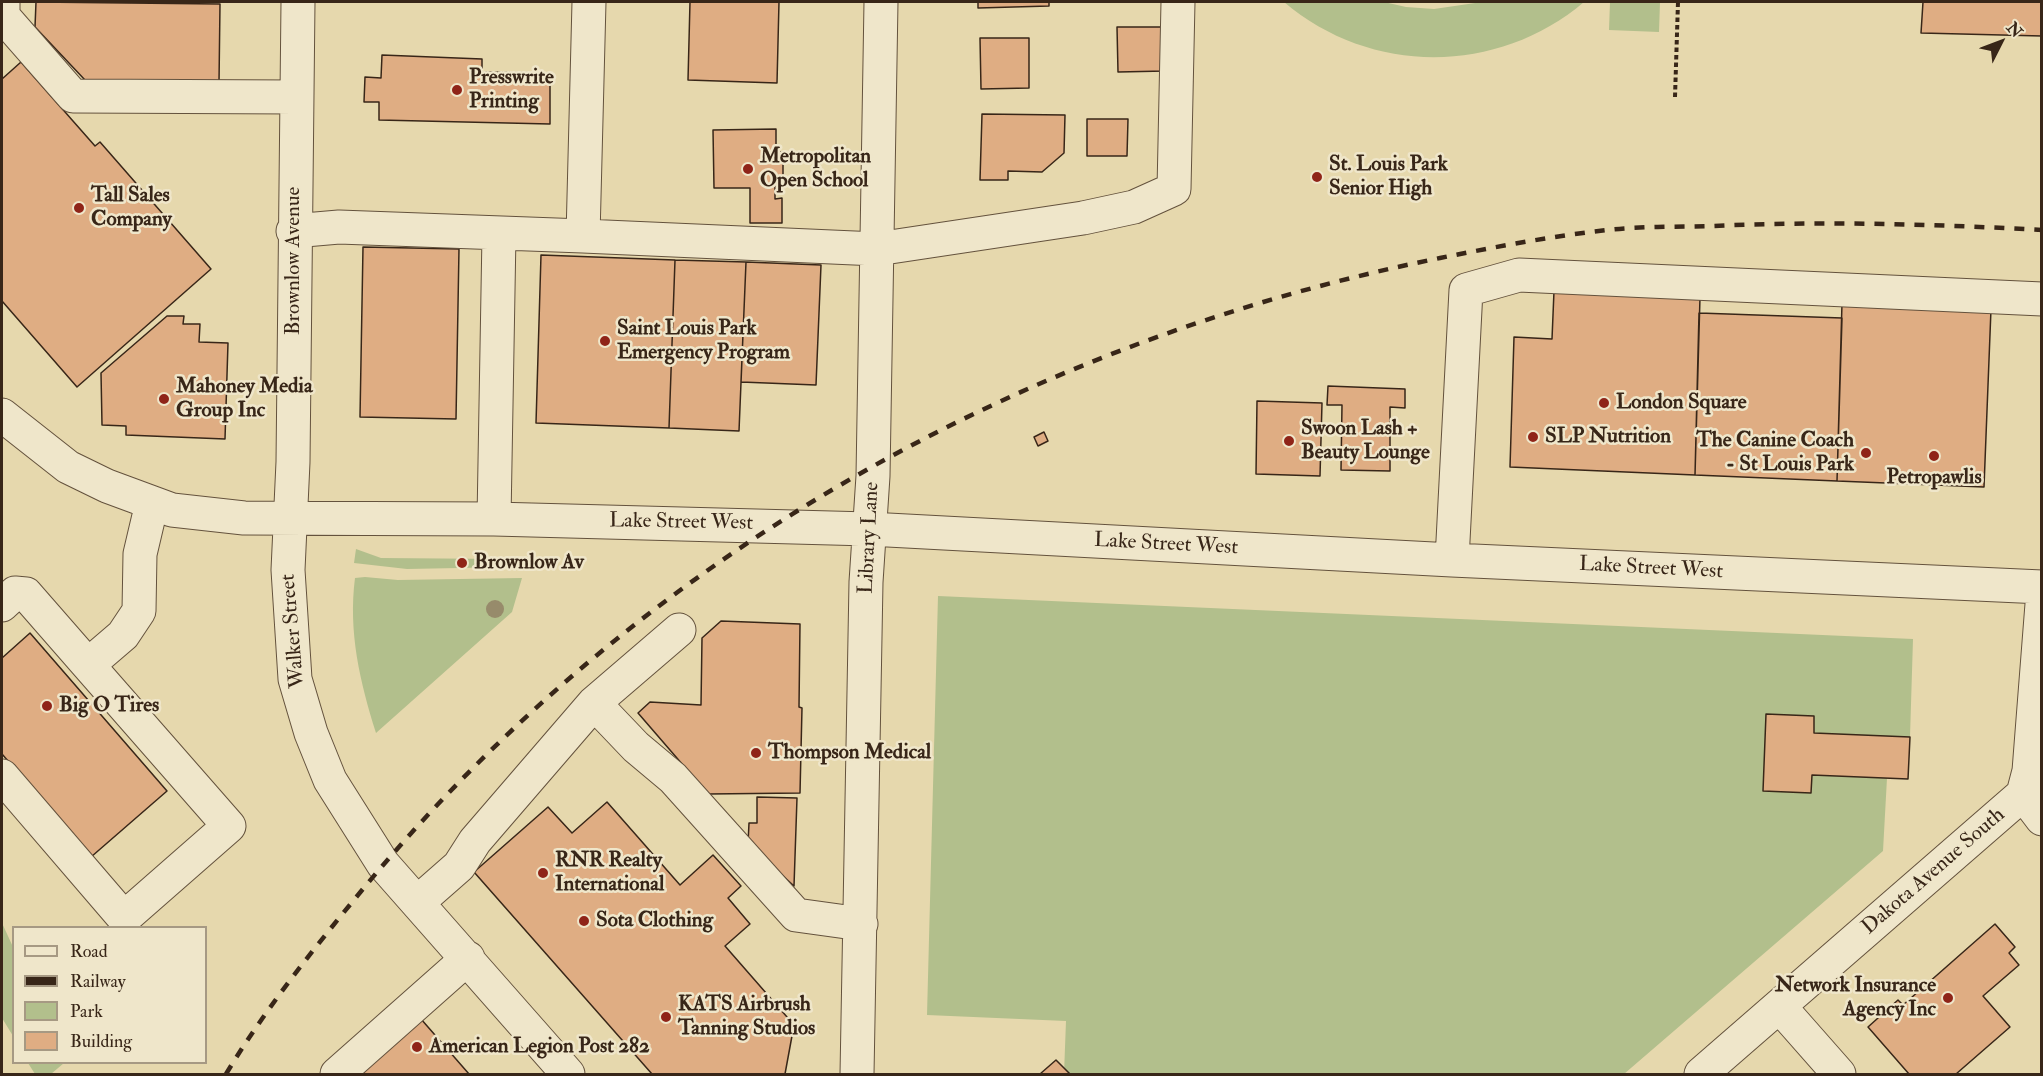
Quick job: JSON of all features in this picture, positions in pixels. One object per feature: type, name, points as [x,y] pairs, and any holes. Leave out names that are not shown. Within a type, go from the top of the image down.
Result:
[{"type":"street","points":[[3,2],[3,16],[73,96],[296,97]]},
{"type":"street","name":"Brownlow Avenue","points":[[290,520],[298,2]]},
{"type":"street","points":[[583,236],[589,2]]},
{"type":"street","name":"Library Lane","points":[[857,1074],[869,529],[873,476],[882,2]]},
{"type":"street","points":[[293,231],[339,227],[877,249],[1134,207],[1174,189],[1178,2]]},
{"type":"street","points":[[494,519],[499,234]]},
{"type":"street","points":[[1452,560],[1466,290],[1519,275],[2042,299]]},
{"type":"street","points":[[2,415],[21,433],[68,467],[152,503],[172,510],[204,514],[290,520]]},
{"type":"street","points":[[88,665],[123,635],[139,611],[140,554],[152,503]]},
{"type":"street","name":"Lake Street West","points":[[290,520],[494,519],[869,529],[1452,560],[2042,587]]},
{"type":"street","name":"Walker Street","points":[[290,520],[288,570],[291,645],[295,679],[311,733],[330,780],[383,864],[568,1074]]},
{"type":"street","points":[[2,605],[15,593],[26,594],[229,826],[124,918],[2,776]]},
{"type":"street","name":"Dakota Avenue South","points":[[1701,1074],[1780,1007],[2032,807],[2029,771],[2042,604]]},
{"type":"street","points":[[418,902],[459,866],[475,840],[594,703],[679,630]]},
{"type":"street","points":[[594,703],[636,747],[673,778],[796,915],[861,924]]},
{"type":"street","points":[[337,1074],[468,958]]},
{"type":"street","points":[[1780,1007],[1839,1074]]},
{"type":"path","points":[[1675,97],[1678,2]]},
{"type":"green space","points":[[1284,2],[1384,2],[1406,7],[1434,9],[1482,2],[1584,2],[1550,26],[1513,43],[1474,54],[1434,57],[1394,54],[1355,43],[1318,26]]},
{"type":"green space","points":[[1610,2],[1660,2],[1659,32],[1609,30]]},
{"type":"green space","points":[[356,549],[381,558],[504,559],[511,567],[407,569],[354,563]]},
{"type":"green space","points":[[355,578],[398,580],[522,578],[512,612],[376,733],[360,676],[354,637]]},
{"type":"green space","points":[[938,596],[1913,639],[1910,737],[1887,778],[1883,851],[1624,1074],[1064,1074],[1066,1021],[927,1015]]},
{"type":"green space","points":[[2,923],[12,945],[12,1034],[2,1018]]},
{"type":"green space","points":[[29,1064],[63,1064],[51,1074],[35,1074]]},
{"type":"building","points":[[36,2],[220,4],[219,83],[85,80],[35,27]]},
{"type":"building","points":[[690,2],[779,2],[777,83],[688,80]]},
{"type":"building","points":[[978,2],[1049,2],[1049,6],[978,8]]},
{"type":"building","points":[[1923,2],[2042,2],[2042,36],[1921,33]]},
{"type":"building","points":[[1117,27],[1164,27],[1165,71],[1118,72]]},
{"type":"building","points":[[980,38],[1029,38],[1029,88],[981,89]]},
{"type":"building","name":"Presswrite Printing","points":[[382,55],[482,59],[482,72],[550,73],[550,124],[379,120],[379,102],[364,102],[365,77],[381,78]]},
{"type":"building","name":"Tall Sales Company","points":[[21,62],[95,146],[100,142],[211,269],[77,387],[2,301],[2,79]]},
{"type":"building","points":[[982,114],[1065,115],[1064,153],[1042,172],[1008,171],[1008,180],[980,180]]},
{"type":"building","points":[[1087,119],[1128,119],[1127,156],[1087,156]]},
{"type":"building","name":"Metropolitan Open School","points":[[776,129],[776,152],[783,152],[783,186],[775,186],[775,199],[782,198],[782,223],[750,223],[750,188],[714,188],[713,130]]},
{"type":"building","points":[[363,247],[459,249],[456,419],[360,417]]},
{"type":"building","name":"Saint Louis Park Emergency Program","points":[[541,255],[675,260],[669,428],[536,423]]},
{"type":"building","points":[[675,260],[746,262],[739,431],[669,428]]},
{"type":"building","points":[[746,262],[821,265],[816,385],[741,382]]},
{"type":"building","name":"London Square","points":[[1554,291],[1700,297],[1695,475],[1510,467],[1514,337],[1552,339]]},
{"type":"building","points":[[1842,303],[1991,309],[1984,487],[1837,481]]},
{"type":"building","points":[[1699,313],[1842,318],[1837,481],[1695,475]]},
{"type":"building","name":"Mahoney Media Group Inc","points":[[167,316],[184,316],[183,324],[200,324],[199,342],[228,343],[225,439],[126,435],[126,426],[102,425],[101,373]]},
{"type":"building","points":[[1328,386],[1405,389],[1405,408],[1390,407],[1390,471],[1341,470],[1342,405],[1327,405]]},
{"type":"building","name":"Swoon Lash + Beauty Lounge","points":[[1257,401],[1322,403],[1320,476],[1256,474]]},
{"type":"building","points":[[1044,432],[1048,441],[1038,446],[1034,437]]},
{"type":"building","points":[[721,621],[800,624],[799,707],[802,708],[800,793],[708,794],[638,713],[650,702],[701,705],[702,638]]},
{"type":"building","name":"Big O Tires","points":[[30,633],[167,791],[91,857],[2,754],[2,658]]},
{"type":"building","points":[[1766,714],[1814,716],[1814,733],[1910,737],[1908,779],[1812,775],[1811,793],[1763,791]]},
{"type":"building","points":[[757,797],[797,798],[794,886],[748,844],[749,823],[757,823]]},
{"type":"building","points":[[607,802],[680,885],[713,855],[741,886],[728,898],[750,924],[725,946],[794,1025],[785,1074],[652,1074],[474,872],[548,807],[572,833]]},
{"type":"building","name":"Network Insurance Agency Inc","points":[[1995,924],[2015,947],[2009,953],[2019,965],[1983,996],[2010,1027],[1956,1074],[1909,1074],[1868,1027],[1898,1000],[1903,1005]]},
{"type":"building","name":"American Legion Post 282","points":[[421,1019],[469,1074],[357,1074]]},
{"type":"building","points":[[1056,1060],[1070,1074],[1040,1074]]},
{"type":"railway","points":[[226,1074],[256,1027],[289,982],[358,895],[466,775],[583,667],[709,569],[844,483],[984,409],[1131,346],[1284,296],[1440,258],[1565,235],[1647,227],[1754,224],[1877,224],[2042,230]]},
{"type":"place","name":"Presswrite Printing","points":[[457,90]]},
{"type":"place","name":"Metropolitan Open School","points":[[748,169]]},
{"type":"place","name":"St. Louis Park Senior High","points":[[1317,177]]},
{"type":"place","name":"Tall Sales Company","points":[[79,208]]},
{"type":"place","name":"Saint Louis Park Emergency Program","points":[[605,341]]},
{"type":"place","name":"Mahoney Media Group Inc","points":[[164,399]]},
{"type":"place","name":"London Square","points":[[1604,403]]},
{"type":"place","name":"SLP Nutrition","points":[[1533,437]]},
{"type":"place","name":"Swoon Lash + Beauty Lounge","points":[[1289,441]]},
{"type":"place","name":"The Canine Coach - St Louis Park","points":[[1866,453]]},
{"type":"place","name":"Petropawlis","points":[[1934,456]]},
{"type":"place","name":"Brownlow Av","points":[[462,563]]},
{"type":"place","name":"Big O Tires","points":[[47,706]]},
{"type":"place","name":"Thompson Medical","points":[[756,753]]},
{"type":"place","name":"RNR Realty International","points":[[543,873]]},
{"type":"place","name":"Sota Clothing","points":[[584,921]]},
{"type":"place","name":"Network Insurance Agency Inc","points":[[1948,998]]},
{"type":"place","name":"KATS Airbrush Tanning Studios","points":[[666,1017]]},
{"type":"place","name":"American Legion Post 282","points":[[417,1047]]}]
